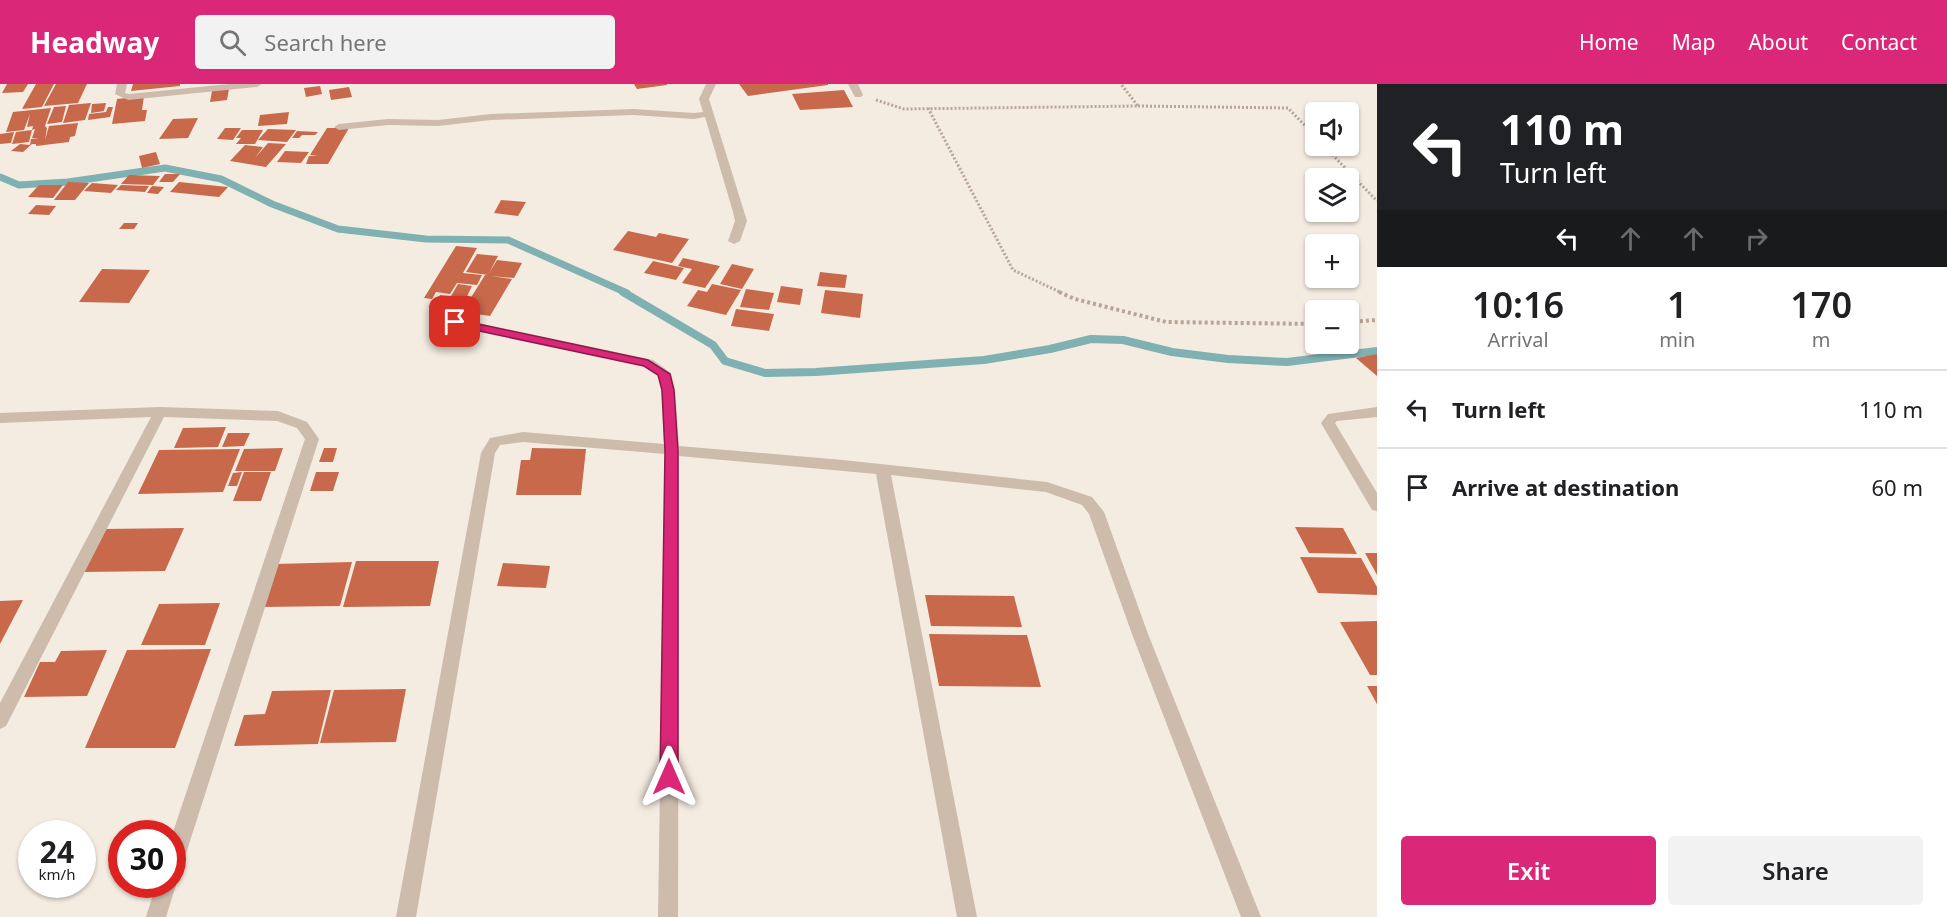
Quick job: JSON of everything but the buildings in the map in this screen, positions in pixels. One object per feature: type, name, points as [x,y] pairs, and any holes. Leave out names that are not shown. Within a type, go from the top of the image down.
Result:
[{"type":"street","points":[[122,84],[120,94],[128,97],[257,84]]},
{"type":"street","points":[[711,84],[704,99],[741,221],[734,241]]},
{"type":"street","points":[[854,84],[858,94]]},
{"type":"street","points":[[339,127],[388,122],[438,123],[491,117],[642,112],[694,116],[708,114]]},
{"type":"street","points":[[455,322],[648,363],[664,374],[668,390],[672,451],[668,917]]},
{"type":"street","points":[[0,418],[159,412],[278,416],[302,425],[312,439],[186,823]]},
{"type":"street","points":[[0,722],[159,412]]},
{"type":"street","points":[[1377,412],[1333,417],[1328,423],[1377,506]]},
{"type":"street","points":[[406,917],[488,453],[495,441],[523,437],[882,469],[1047,487],[1088,501],[1096,512],[1140,634],[1251,917]]},
{"type":"street","points":[[882,469],[967,917]]},
{"type":"street","points":[[156,917],[162,898]]},
{"type":"path","points":[[1120,84],[1138,106]]},
{"type":"path","points":[[858,94],[904,109],[1138,106],[1288,108],[1305,126]]},
{"type":"path","points":[[928,108],[1013,270],[1075,299],[1166,322],[1305,324]]},
{"type":"path","points":[[1333,156],[1377,201]]},
{"type":"path","points":[[1359,321],[1377,320]]},
{"type":"waterway","points":[[0,177],[19,185],[68,182],[165,168],[221,179],[272,204],[338,229],[426,239],[508,240],[627,293]]},
{"type":"waterway","points":[[623,292],[713,345],[725,361],[765,373],[816,372],[984,360],[1050,349],[1091,339],[1123,340],[1172,352],[1228,359],[1287,362],[1377,351]]},
{"type":"route","points":[[455,322],[648,363],[664,374],[668,390],[672,451],[669,777]]}]
